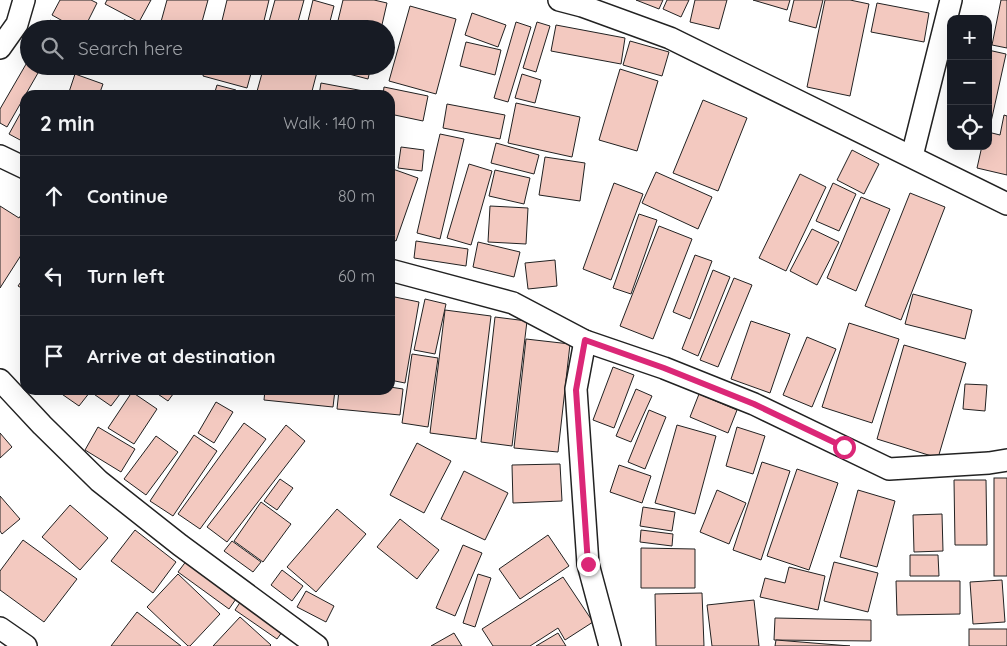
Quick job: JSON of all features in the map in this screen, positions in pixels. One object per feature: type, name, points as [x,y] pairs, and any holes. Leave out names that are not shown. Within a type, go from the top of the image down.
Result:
[{"type":"street","points":[[0,48],[17,24],[24,0]]},
{"type":"street","points":[[559,0],[582,6],[670,38],[1007,204]]},
{"type":"street","points":[[912,156],[951,0]]},
{"type":"street","points":[[0,156],[20,166]]},
{"type":"street","points":[[395,271],[513,303],[585,340],[664,368],[754,404],[889,469],[989,463],[1007,460]]},
{"type":"street","points":[[585,340],[576,390],[588,564],[610,646]]},
{"type":"street","points":[[0,380],[42,425],[99,481],[317,646]]},
{"type":"street","points":[[0,628],[26,646]]},
{"type":"building","points":[[60,0],[91,0],[97,3],[88,20],[61,20],[52,15]]},
{"type":"building","points":[[107,0],[151,0],[140,20],[135,20],[105,4]]},
{"type":"building","points":[[167,0],[208,0],[202,20],[161,20]]},
{"type":"building","points":[[227,0],[269,0],[264,20],[222,20]]},
{"type":"building","points":[[275,0],[304,0],[298,20],[269,20]]},
{"type":"building","points":[[313,0],[334,6],[330,20],[308,20]]},
{"type":"building","points":[[343,0],[374,0],[387,3],[383,20],[338,20]]},
{"type":"building","points":[[636,0],[663,0],[659,9]]},
{"type":"building","points":[[667,0],[689,0],[681,17],[663,9]]},
{"type":"building","points":[[695,0],[727,0],[719,29],[690,22]]},
{"type":"building","points":[[753,0],[790,0],[787,10]]},
{"type":"building","points":[[794,0],[823,0],[816,28],[789,21]]},
{"type":"building","points":[[825,0],[850,0],[869,4],[850,96],[807,87]]},
{"type":"building","points":[[1001,0],[1007,0],[1007,48],[992,45]]},
{"type":"building","points":[[877,3],[929,13],[924,42],[871,32]]},
{"type":"building","points":[[410,6],[456,19],[436,94],[389,81],[391,75],[395,75],[395,60]]},
{"type":"building","points":[[472,13],[506,25],[498,47],[465,35]]},
{"type":"building","points":[[516,22],[531,27],[508,102],[494,98]]},
{"type":"building","points":[[537,22],[550,26],[536,72],[523,68]]},
{"type":"building","points":[[556,25],[625,38],[621,64],[551,51]]},
{"type":"building","points":[[630,41],[669,52],[662,76],[623,65]]},
{"type":"building","points":[[466,42],[501,50],[495,75],[460,66]]},
{"type":"building","points":[[992,51],[1006,54],[992,117]]},
{"type":"building","points":[[620,69],[658,81],[637,151],[599,140]]},
{"type":"building","points":[[522,74],[541,80],[535,103],[515,98]]},
{"type":"building","points":[[20,75],[37,75],[28,90],[20,90],[20,104],[7,127],[0,123],[0,109]]},
{"type":"building","points":[[75,75],[103,84],[101,90],[70,90]]},
{"type":"building","points":[[203,75],[251,75],[247,88]]},
{"type":"building","points":[[262,75],[316,75],[312,90],[257,90]]},
{"type":"building","points":[[353,75],[369,75],[368,79]]},
{"type":"building","points":[[321,83],[358,90],[320,90]]},
{"type":"building","points":[[217,85],[236,90],[216,90]]},
{"type":"building","points":[[384,87],[428,96],[423,121],[395,115],[395,90],[384,90]]},
{"type":"building","points":[[703,100],[747,118],[718,191],[673,173]]},
{"type":"building","points":[[516,103],[580,117],[572,157],[508,143]]},
{"type":"building","points":[[447,104],[505,115],[500,139],[443,128]]},
{"type":"building","points":[[20,114],[20,140],[9,134]]},
{"type":"building","points":[[1004,115],[1007,116],[1007,175],[977,168],[981,150],[992,150],[992,133],[1000,135]]},
{"type":"building","points":[[440,134],[464,139],[440,239],[417,233]]},
{"type":"building","points":[[496,143],[539,155],[534,174],[491,163]]},
{"type":"building","points":[[401,147],[424,150],[422,171],[398,168]]},
{"type":"building","points":[[852,150],[879,164],[864,194],[837,180]]},
{"type":"building","points":[[545,157],[585,163],[580,201],[539,195]]},
{"type":"building","points":[[469,164],[492,171],[471,245],[447,238]]},
{"type":"building","points":[[395,170],[418,178],[395,241]]},
{"type":"building","points":[[495,170],[530,178],[524,204],[489,196]]},
{"type":"building","points":[[656,172],[712,197],[698,229],[642,203]]},
{"type":"building","points":[[800,174],[826,187],[786,271],[759,258]]},
{"type":"building","points":[[614,183],[643,194],[611,280],[583,269]]},
{"type":"building","points":[[833,183],[856,194],[839,231],[816,221]]},
{"type":"building","points":[[910,193],[945,207],[901,320],[865,306]]},
{"type":"building","points":[[861,197],[890,209],[856,291],[827,278]]},
{"type":"building","points":[[0,206],[19,218],[20,216],[20,257],[0,288]]},
{"type":"building","points":[[490,206],[528,208],[526,244],[488,242]]},
{"type":"building","points":[[639,214],[657,220],[631,294],[613,288]]},
{"type":"building","points":[[659,226],[692,239],[653,339],[620,326]]},
{"type":"building","points":[[812,229],[839,242],[817,285],[790,271]]},
{"type":"building","points":[[416,241],[468,249],[466,266],[414,258]]},
{"type":"building","points":[[478,242],[520,252],[514,277],[473,267]]},
{"type":"building","points":[[695,255],[712,261],[690,319],[673,312]]},
{"type":"building","points":[[555,260],[557,286],[528,289],[525,263]]},
{"type":"building","points":[[713,270],[730,277],[698,356],[682,349]]},
{"type":"building","points":[[734,278],[752,285],[718,367],[700,360]]},
{"type":"building","points":[[913,294],[972,310],[965,339],[905,324]]},
{"type":"building","points":[[395,297],[419,302],[405,383],[395,381]]},
{"type":"building","points":[[425,299],[446,304],[435,354],[414,350]]},
{"type":"building","points":[[445,310],[491,316],[476,439],[430,433]]},
{"type":"building","points":[[495,317],[527,321],[512,446],[481,442]]},
{"type":"building","points":[[751,321],[790,334],[770,393],[731,379]]},
{"type":"building","points":[[849,323],[899,339],[872,423],[822,407]]},
{"type":"building","points":[[807,337],[836,349],[812,407],[783,395]]},
{"type":"building","points":[[526,339],[570,344],[558,452],[514,448]]},
{"type":"building","points":[[904,345],[966,363],[938,458],[877,439]]},
{"type":"building","points":[[412,354],[438,358],[428,427],[402,423]]},
{"type":"building","points":[[613,367],[634,375],[614,428],[593,420]]},
{"type":"building","points":[[965,384],[987,385],[985,411],[963,409]]},
{"type":"building","points":[[395,388],[403,389],[400,415],[337,409],[338,395],[395,395]]},
{"type":"building","points":[[636,389],[652,396],[631,442],[616,436]]},
{"type":"building","points":[[699,394],[737,410],[728,433],[690,417]]},
{"type":"building","points":[[63,395],[88,395],[79,406]]},
{"type":"building","points":[[95,395],[119,395],[111,406]]},
{"type":"building","points":[[130,395],[136,395],[157,409],[134,444],[108,428]]},
{"type":"building","points":[[159,395],[172,395],[168,401]]},
{"type":"building","points":[[264,395],[334,395],[333,407],[264,400]]},
{"type":"building","points":[[216,402],[233,412],[214,443],[198,433]]},
{"type":"building","points":[[649,410],[666,417],[645,469],[628,462]]},
{"type":"building","points":[[244,423],[266,439],[200,529],[178,514]]},
{"type":"building","points":[[286,425],[305,441],[227,542],[207,527]]},
{"type":"building","points":[[677,425],[716,436],[695,514],[655,503]]},
{"type":"building","points":[[98,427],[135,449],[121,472],[85,450]]},
{"type":"building","points":[[737,427],[765,436],[753,474],[726,466]]},
{"type":"building","points":[[0,433],[12,447],[0,458]]},
{"type":"building","points":[[194,435],[217,451],[173,516],[150,501]]},
{"type":"building","points":[[156,436],[178,452],[146,495],[124,479]]},
{"type":"building","points":[[417,443],[451,461],[424,513],[390,495]]},
{"type":"building","points":[[762,462],[790,471],[761,560],[733,550]]},
{"type":"building","points":[[560,464],[562,501],[513,503],[512,465]]},
{"type":"building","points":[[619,465],[651,476],[642,503],[610,492]]},
{"type":"building","points":[[797,469],[838,483],[809,570],[767,556]]},
{"type":"building","points":[[464,471],[508,493],[485,540],[441,519]]},
{"type":"building","points":[[994,478],[1007,478],[1007,576],[994,576]]},
{"type":"building","points":[[280,479],[293,488],[277,510],[264,501]]},
{"type":"building","points":[[954,480],[986,480],[987,545],[955,545]]},
{"type":"building","points":[[717,490],[746,503],[729,544],[700,532]]},
{"type":"building","points":[[858,490],[895,501],[877,567],[840,557]]},
{"type":"building","points":[[0,496],[20,519],[2,534],[0,531]]},
{"type":"building","points":[[261,502],[291,524],[263,562],[234,541]]},
{"type":"building","points":[[70,505],[108,538],[80,570],[42,537]]},
{"type":"building","points":[[643,507],[675,512],[672,531],[640,526]]},
{"type":"building","points":[[337,509],[366,534],[316,592],[287,567]]},
{"type":"building","points":[[942,514],[943,551],[914,552],[913,515]]},
{"type":"building","points":[[400,519],[439,550],[417,579],[377,547]]},
{"type":"building","points":[[135,530],[176,562],[153,593],[111,561]]},
{"type":"building","points":[[641,530],[673,534],[672,546],[640,542]]},
{"type":"building","points":[[548,535],[569,566],[520,599],[499,569]]},
{"type":"building","points":[[23,540],[77,579],[44,622],[0,590],[0,571]]},
{"type":"building","points":[[232,541],[261,562],[253,572],[224,551]]},
{"type":"building","points":[[463,545],[482,553],[455,616],[436,608]]},
{"type":"building","points":[[641,548],[695,549],[695,588],[641,588]]},
{"type":"building","points":[[910,555],[938,555],[939,576],[910,576]]},
{"type":"building","points":[[187,560],[238,596],[229,609],[178,572]]},
{"type":"building","points":[[834,562],[878,573],[868,612],[824,601]]},
{"type":"building","points":[[789,567],[825,576],[818,610],[760,597],[765,578],[785,583]]},
{"type":"building","points":[[282,570],[303,586],[292,601],[271,585]]},
{"type":"building","points":[[178,574],[220,614],[190,646],[147,607]]},
{"type":"building","points":[[478,574],[491,578],[475,627],[463,623]]},
{"type":"building","points":[[563,577],[593,622],[565,640],[558,628],[530,646],[493,646],[482,629]]},
{"type":"building","points":[[1002,580],[1005,622],[973,624],[970,582]]},
{"type":"building","points":[[896,581],[960,581],[960,614],[897,615]]},
{"type":"building","points":[[306,591],[334,606],[326,622],[297,607]]},
{"type":"building","points":[[702,593],[704,646],[656,646],[655,594]]},
{"type":"building","points":[[243,598],[285,628],[277,639],[235,610]]},
{"type":"building","points":[[754,600],[759,646],[712,646],[707,605]]},
{"type":"building","points":[[137,612],[181,646],[111,646]]},
{"type":"building","points":[[240,617],[271,645],[213,646]]},
{"type":"building","points":[[775,618],[871,620],[871,641],[774,640]]},
{"type":"building","points":[[969,629],[1007,629],[1007,646],[969,646]]},
{"type":"building","points":[[454,633],[462,646],[431,646]]},
{"type":"building","points":[[558,633],[566,646],[536,646]]},
{"type":"building","points":[[776,640],[850,646],[775,646]]},
{"type":"route","points":[[588,564],[576,390],[585,340],[664,368],[754,404],[844,447]]}]
